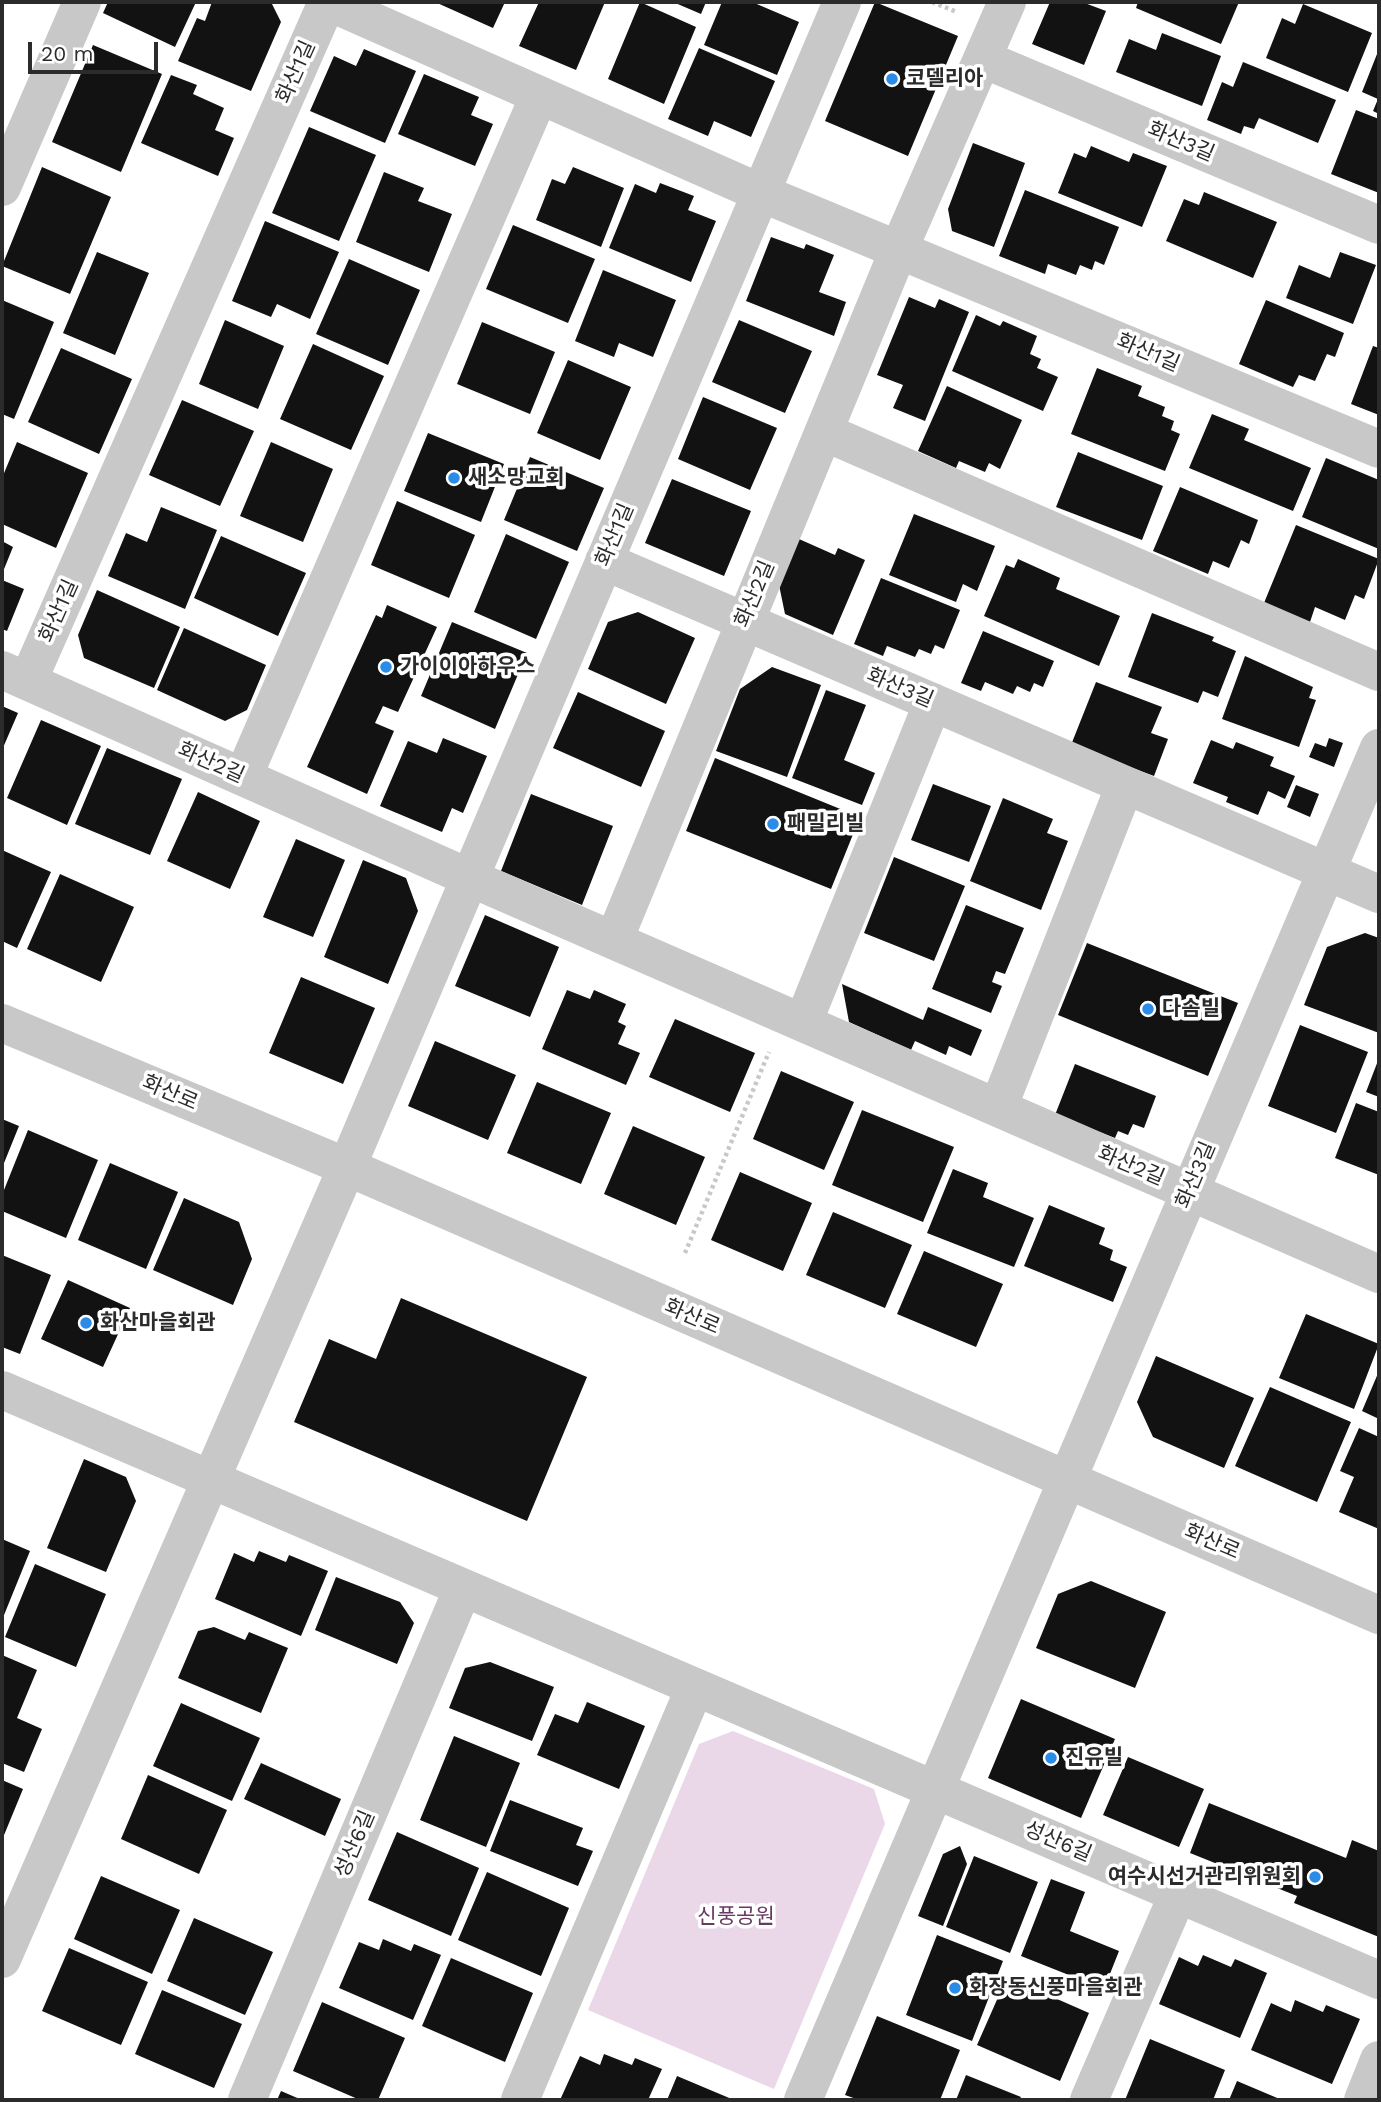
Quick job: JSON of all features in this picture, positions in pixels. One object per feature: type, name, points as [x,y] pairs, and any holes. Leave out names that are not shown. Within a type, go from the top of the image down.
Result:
[{"type":"street","points":[[2,187],[82,2]]},
{"type":"street","name":"화산1길","points":[[15,676],[328,2],[761,193],[1379,449]]},
{"type":"street","points":[[761,193],[842,2]]},
{"type":"street","points":[[899,249],[1007,2]]},
{"type":"street","name":"화산3길","points":[[982,59],[1379,225]]},
{"type":"street","points":[[243,777],[539,96]]},
{"type":"street","name":"화산1길","points":[[212,1480],[761,193]]},
{"type":"street","name":"화산2길","points":[[614,940],[899,249]]},
{"type":"street","points":[[824,432],[1379,672]]},
{"type":"street","name":"화산3길","points":[[604,561],[1326,871]]},
{"type":"street","name":"화산2길","points":[[15,676],[468,877],[1379,1274]]},
{"type":"street","points":[[794,1019],[933,702]]},
{"type":"street","name":"화산3길","points":[[938,1791],[1189,1191],[1379,748]]},
{"type":"street","points":[[998,1108],[1125,785]]},
{"type":"street","points":[[1326,871],[1379,894]]},
{"type":"street","name":"화산로","points":[[2,1023],[346,1167],[1379,1615]]},
{"type":"street","name":"성산6길","points":[[2,1390],[1379,1980]]},
{"type":"street","points":[[2,1959],[212,1480]]},
{"type":"street","name":"성산6길","points":[[247,2100],[463,1588]]},
{"type":"street","points":[[520,2100],[695,1687]]},
{"type":"street","points":[[803,2100],[938,1791]]},
{"type":"street","points":[[1088,2100],[1178,1894]]},
{"type":"street","points":[[1363,2100],[1379,2060]]},
{"type":"path","points":[[685,1253],[794,1019]]},
{"type":"green space","name":"신풍공원","points":[[733,1731],[874,1789],[885,1824],[774,2089],[588,2010],[699,1744]]},
{"type":"building","points":[[108,2],[196,2],[175,47],[103,13]]},
{"type":"building","points":[[212,2],[271,2],[281,22],[251,91],[178,61],[197,18],[205,21]]},
{"type":"building","points":[[435,2],[505,2],[493,28]]},
{"type":"building","points":[[539,2],[605,2],[576,70],[519,46]]},
{"type":"building","points":[[640,2],[696,27],[664,104],[608,79]]},
{"type":"building","points":[[673,2],[706,2],[701,14]]},
{"type":"building","points":[[722,2],[752,2],[799,22],[777,75],[704,45]]},
{"type":"building","name":"코델리아","points":[[875,2],[958,36],[908,156],[825,121]]},
{"type":"building","points":[[1050,2],[1082,2],[1106,11],[1084,65],[1032,44]]},
{"type":"building","points":[[1138,2],[1239,2],[1221,44],[1136,8]]},
{"type":"building","points":[[1303,4],[1372,33],[1348,92],[1266,58],[1282,18],[1295,24]]},
{"type":"building","points":[[1162,33],[1221,56],[1202,106],[1116,72],[1129,39],[1156,50]]},
{"type":"building","points":[[93,45],[162,74],[121,172],[52,142]]},
{"type":"building","points":[[699,48],[775,81],[751,137],[714,121],[708,136],[668,119]]},
{"type":"building","points":[[364,49],[416,71],[385,143],[310,111],[334,56],[356,66]]},
{"type":"building","points":[[1379,49],[1379,114],[1373,111],[1378,99],[1362,92]]},
{"type":"building","points":[[1243,62],[1336,100],[1318,143],[1259,118],[1254,129],[1244,126],[1241,134],[1207,120],[1222,82],[1233,87]]},
{"type":"building","points":[[424,74],[479,97],[471,115],[493,124],[475,166],[398,134]]},
{"type":"building","points":[[171,75],[197,85],[193,94],[224,108],[215,130],[234,138],[218,176],[141,143]]},
{"type":"building","points":[[1356,110],[1379,119],[1379,193],[1331,174]]},
{"type":"building","points":[[309,127],[376,155],[339,241],[272,213]]},
{"type":"building","points":[[973,143],[1025,163],[994,247],[952,231],[948,209]]},
{"type":"building","points":[[1091,146],[1129,162],[1133,153],[1167,166],[1142,227],[1058,193],[1074,153],[1086,158]]},
{"type":"building","points":[[42,167],[111,197],[70,294],[2,266]]},
{"type":"building","points":[[573,167],[624,188],[601,247],[536,220],[552,179],[565,184]]},
{"type":"building","points":[[384,172],[424,188],[418,201],[452,214],[429,272],[356,242]]},
{"type":"building","points":[[660,183],[694,196],[688,210],[716,221],[691,282],[609,248],[635,184],[656,193]]},
{"type":"building","points":[[1025,190],[1119,227],[1104,265],[1095,261],[1092,270],[1080,265],[1076,275],[1048,264],[1045,274],[999,256]]},
{"type":"building","points":[[1204,192],[1277,222],[1253,278],[1166,241],[1184,199],[1199,205]]},
{"type":"building","points":[[265,221],[339,252],[310,319],[277,304],[271,317],[232,301]]},
{"type":"building","points":[[513,225],[595,259],[568,323],[486,289]]},
{"type":"building","points":[[771,237],[804,249],[806,244],[834,255],[819,292],[846,302],[834,336],[746,301]]},
{"type":"building","points":[[97,252],[149,273],[115,355],[63,333]]},
{"type":"building","points":[[1340,252],[1376,265],[1353,324],[1286,298],[1299,265],[1330,278]]},
{"type":"building","points":[[349,259],[420,290],[388,365],[316,334]]},
{"type":"building","points":[[603,270],[676,300],[653,357],[619,343],[614,357],[575,341]]},
{"type":"building","points":[[909,297],[935,308],[939,299],[969,312],[925,421],[893,408],[903,385],[877,375]]},
{"type":"building","points":[[2,300],[54,322],[14,419],[2,414]]},
{"type":"building","points":[[1266,300],[1344,333],[1335,357],[1327,354],[1315,381],[1299,375],[1293,387],[1239,364]]},
{"type":"building","points":[[976,315],[1000,326],[1003,321],[1037,336],[1030,354],[1041,359],[1037,368],[1058,377],[1043,411],[952,371]]},
{"type":"building","points":[[225,320],[284,346],[258,409],[199,384]]},
{"type":"building","points":[[739,320],[812,351],[785,413],[712,382]]},
{"type":"building","points":[[482,322],[555,352],[530,414],[457,384]]},
{"type":"building","points":[[313,344],[384,376],[351,450],[280,419]]},
{"type":"building","points":[[1373,346],[1379,348],[1379,415],[1351,404]]},
{"type":"building","points":[[61,348],[132,379],[99,454],[28,422]]},
{"type":"building","points":[[568,360],[631,387],[600,460],[537,433]]},
{"type":"building","points":[[1097,368],[1142,386],[1138,396],[1165,407],[1162,416],[1174,421],[1171,430],[1180,434],[1165,471],[1071,434]]},
{"type":"building","points":[[947,386],[1022,420],[1000,469],[989,463],[985,472],[959,461],[956,468],[918,451]]},
{"type":"building","points":[[703,397],[777,428],[750,490],[678,459]]},
{"type":"building","points":[[182,400],[254,431],[220,506],[149,475]]},
{"type":"building","points":[[1212,414],[1249,429],[1244,440],[1311,468],[1293,511],[1189,468]]},
{"type":"building","name":"새소망교회","points":[[428,433],[504,464],[481,522],[404,491]]},
{"type":"building","points":[[17,442],[88,473],[56,548],[2,524],[2,478]]},
{"type":"building","points":[[271,442],[333,469],[303,542],[240,516]]},
{"type":"building","points":[[1078,452],[1163,486],[1142,540],[1056,507]]},
{"type":"building","points":[[530,457],[604,488],[577,551],[504,520]]},
{"type":"building","points":[[1326,458],[1379,480],[1379,549],[1302,517]]},
{"type":"building","points":[[672,479],[751,511],[724,576],[645,543]]},
{"type":"building","points":[[1180,487],[1258,520],[1249,544],[1241,540],[1229,568],[1213,561],[1208,574],[1153,551]]},
{"type":"building","points":[[397,501],[475,535],[449,598],[371,565]]},
{"type":"building","points":[[161,507],[217,530],[185,609],[108,576],[126,533],[147,542]]},
{"type":"building","points":[[914,514],[995,546],[977,591],[963,584],[956,602],[889,575]]},
{"type":"building","points":[[1296,525],[1379,559],[1364,599],[1355,595],[1345,620],[1315,607],[1310,622],[1264,603]]},
{"type":"building","points":[[506,534],[569,562],[536,639],[474,612]]},
{"type":"building","points":[[221,536],[306,573],[278,636],[194,598]]},
{"type":"building","points":[[799,539],[835,555],[838,548],[865,560],[833,635],[785,614],[779,585]]},
{"type":"building","points":[[2,541],[13,547],[2,574]]},
{"type":"building","points":[[1018,559],[1060,578],[1056,589],[1120,616],[1099,666],[984,616],[1006,565],[1014,568]]},
{"type":"building","points":[[881,578],[960,610],[944,649],[935,645],[931,654],[919,649],[915,657],[887,646],[883,656],[854,644]]},
{"type":"building","points":[[2,580],[24,589],[7,631],[2,629]]},
{"type":"building","points":[[97,590],[180,627],[154,688],[84,658],[78,635]]},
{"type":"building","name":"가이이아하우스","points":[[387,605],[437,627],[398,712],[383,706],[375,723],[394,731],[367,794],[307,767],[376,615],[382,618]]},
{"type":"building","points":[[638,612],[695,638],[666,704],[588,669],[608,622]]},
{"type":"building","points":[[1152,613],[1214,637],[1212,641],[1236,651],[1218,697],[1203,691],[1198,703],[1128,677]]},
{"type":"building","points":[[452,622],[527,653],[495,729],[421,696]]},
{"type":"building","points":[[184,628],[266,665],[247,710],[225,721],[157,690]]},
{"type":"building","points":[[983,631],[1054,661],[1043,687],[1034,683],[1030,692],[1017,686],[1013,694],[985,682],[981,691],[961,683]]},
{"type":"building","points":[[1245,656],[1313,687],[1309,698],[1316,700],[1299,747],[1222,719]]},
{"type":"building","points":[[772,667],[821,685],[787,777],[716,751],[740,689]]},
{"type":"building","points":[[1096,682],[1162,707],[1151,733],[1168,739],[1154,776],[1071,745]]},
{"type":"building","points":[[826,690],[866,705],[844,760],[875,773],[862,805],[792,778]]},
{"type":"building","points":[[578,692],[665,731],[641,787],[553,748]]},
{"type":"building","points":[[2,706],[18,713],[2,750]]},
{"type":"building","points":[[41,720],[101,746],[67,825],[7,798]]},
{"type":"building","points":[[443,738],[487,756],[463,813],[452,808],[442,832],[380,806],[408,741],[437,753]]},
{"type":"building","points":[[1329,738],[1343,743],[1334,767],[1309,757],[1315,743],[1326,747]]},
{"type":"building","points":[[1211,740],[1233,749],[1236,742],[1274,757],[1270,766],[1295,776],[1285,799],[1268,791],[1258,815],[1226,802],[1228,797],[1193,783]]},
{"type":"building","points":[[107,748],[182,779],[150,855],[75,824]]},
{"type":"building","name":"패밀리빌","points":[[715,758],[860,817],[831,889],[686,831]]},
{"type":"building","points":[[933,784],[991,806],[969,862],[911,840]]},
{"type":"building","points":[[1296,785],[1319,794],[1310,817],[1287,807]]},
{"type":"building","points":[[198,792],[260,821],[230,889],[167,861]]},
{"type":"building","points":[[531,794],[613,826],[582,905],[501,871]]},
{"type":"building","points":[[1003,798],[1053,819],[1047,833],[1068,841],[1041,910],[970,881]]},
{"type":"building","points":[[296,839],[345,860],[313,937],[263,917]]},
{"type":"building","points":[[2,850],[51,872],[17,948],[2,941]]},
{"type":"building","points":[[894,857],[965,886],[934,961],[864,933]]},
{"type":"building","points":[[363,860],[406,878],[418,911],[388,984],[324,957]]},
{"type":"building","points":[[60,874],[134,907],[101,982],[27,949]]},
{"type":"building","points":[[966,905],[1024,928],[1005,974],[996,971],[992,982],[1002,986],[991,1013],[932,989]]},
{"type":"building","points":[[485,915],[559,947],[530,1017],[455,986]]},
{"type":"building","points":[[1365,933],[1379,938],[1379,1033],[1304,1005],[1327,947]]},
{"type":"building","name":"다솜빌","points":[[1087,943],[1238,1003],[1208,1076],[1058,1015]]},
{"type":"building","points":[[301,977],[375,1008],[343,1084],[269,1053]]},
{"type":"building","points":[[842,984],[923,1020],[928,1007],[982,1030],[971,1056],[949,1046],[946,1055],[915,1041],[911,1050],[849,1022]]},
{"type":"building","points":[[567,990],[590,999],[594,990],[626,1004],[618,1022],[626,1026],[618,1044],[640,1053],[626,1085],[542,1049]]},
{"type":"building","points":[[675,1019],[755,1053],[730,1112],[649,1077]]},
{"type":"building","points":[[1300,1025],[1368,1052],[1336,1133],[1268,1106]]},
{"type":"building","points":[[435,1041],[516,1075],[488,1140],[408,1106]]},
{"type":"building","points":[[1379,1058],[1379,1097],[1366,1092]]},
{"type":"building","points":[[1075,1064],[1156,1096],[1144,1128],[1133,1124],[1128,1135],[1118,1131],[1115,1138],[1055,1115]]},
{"type":"building","points":[[781,1071],[854,1102],[824,1170],[753,1139]]},
{"type":"building","points":[[537,1082],[611,1113],[581,1184],[507,1153]]},
{"type":"building","points":[[1356,1103],[1379,1112],[1379,1175],[1335,1158]]},
{"type":"building","points":[[862,1110],[954,1147],[923,1222],[832,1185]]},
{"type":"building","points":[[2,1119],[19,1126],[2,1168]]},
{"type":"building","points":[[633,1126],[705,1157],[676,1225],[604,1194]]},
{"type":"building","points":[[28,1130],[98,1160],[66,1238],[2,1211],[2,1195]]},
{"type":"building","points":[[110,1163],[178,1192],[146,1269],[78,1240]]},
{"type":"building","points":[[953,1169],[988,1183],[983,1197],[1034,1218],[1014,1267],[927,1233]]},
{"type":"building","points":[[740,1172],[812,1203],[783,1271],[711,1240]]},
{"type":"building","points":[[184,1198],[239,1222],[252,1259],[233,1305],[153,1270]]},
{"type":"building","points":[[1049,1205],[1105,1228],[1099,1244],[1113,1250],[1110,1260],[1127,1267],[1113,1302],[1024,1266]]},
{"type":"building","points":[[833,1212],[912,1245],[885,1308],[806,1275]]},
{"type":"building","points":[[924,1251],[1003,1284],[976,1347],[897,1314]]},
{"type":"building","points":[[2,1255],[51,1275],[20,1354],[2,1347]]},
{"type":"building","name":"화산마을회관","points":[[68,1280],[130,1308],[103,1367],[41,1339]]},
{"type":"building","points":[[401,1298],[587,1377],[527,1521],[294,1422],[329,1339],[376,1359]]},
{"type":"building","points":[[1306,1314],[1379,1344],[1354,1409],[1279,1378]]},
{"type":"building","points":[[1156,1356],[1254,1398],[1224,1468],[1153,1437],[1137,1402]]},
{"type":"building","points":[[1379,1371],[1379,1419],[1362,1411]]},
{"type":"building","points":[[1270,1387],[1351,1422],[1317,1502],[1235,1466]]},
{"type":"building","points":[[1359,1428],[1379,1437],[1379,1529],[1339,1512],[1354,1477],[1340,1471]]},
{"type":"building","points":[[84,1459],[126,1477],[136,1501],[106,1572],[47,1548]]},
{"type":"building","points":[[2,1539],[30,1551],[2,1620]]},
{"type":"building","points":[[259,1551],[286,1562],[289,1555],[328,1571],[301,1636],[215,1599],[234,1553],[254,1562]]},
{"type":"building","points":[[35,1564],[106,1594],[76,1667],[5,1637]]},
{"type":"building","points":[[336,1577],[400,1602],[414,1623],[397,1664],[315,1630]]},
{"type":"building","name":"진유빌","points":[[1091,1581],[1166,1612],[1135,1688],[1036,1648],[1058,1594]]},
{"type":"building","points":[[214,1627],[245,1640],[249,1632],[288,1648],[261,1713],[178,1678],[198,1631]]},
{"type":"building","points":[[2,1655],[37,1670],[17,1718],[42,1729],[24,1772],[2,1763]]},
{"type":"building","points":[[490,1662],[554,1687],[532,1741],[449,1708],[465,1668]]},
{"type":"building","name":"진유빌","points":[[1021,1699],[1115,1739],[1081,1818],[988,1778]]},
{"type":"building","points":[[587,1702],[645,1726],[619,1789],[537,1755],[555,1714],[578,1723]]},
{"type":"building","points":[[181,1703],[260,1738],[232,1801],[153,1766]]},
{"type":"building","points":[[454,1736],[520,1763],[486,1847],[420,1820]]},
{"type":"building","points":[[1128,1757],[1204,1789],[1179,1847],[1103,1815]]},
{"type":"building","points":[[261,1763],[341,1799],[325,1836],[244,1799]]},
{"type":"building","points":[[148,1775],[227,1810],[199,1874],[121,1839]]},
{"type":"building","points":[[2,1780],[23,1789],[2,1840]]},
{"type":"building","points":[[510,1800],[583,1828],[576,1845],[593,1851],[578,1886],[490,1851]]},
{"type":"building","name":"여수시선거관리위원회","points":[[1209,1803],[1346,1858],[1352,1840],[1379,1851],[1379,1937],[1294,1903],[1297,1896],[1190,1853]]},
{"type":"building","points":[[397,1832],[479,1868],[451,1936],[368,1900]]},
{"type":"building","points":[[960,1846],[967,1864],[943,1926],[918,1916],[943,1854]]},
{"type":"building","points":[[974,1856],[1038,1882],[1010,1953],[946,1927]]},
{"type":"building","points":[[487,1872],[569,1908],[541,1976],[458,1940]]},
{"type":"building","points":[[101,1876],[180,1910],[152,1974],[74,1939]]},
{"type":"building","points":[[1051,1879],[1085,1892],[1070,1931],[1119,1951],[1104,1989],[1021,1956]]},
{"type":"building","points":[[194,1918],[273,1952],[245,2015],[167,1981]]},
{"type":"building","name":"화장동신풍마을회관","points":[[937,1935],[1003,1961],[972,2041],[906,2015]]},
{"type":"building","points":[[383,1939],[411,1951],[414,1944],[441,1955],[413,2020],[339,1988],[359,1942],[379,1950]]},
{"type":"building","points":[[69,1948],[148,1982],[121,2045],[42,2011]]},
{"type":"building","points":[[1203,1955],[1231,1967],[1235,1959],[1267,1973],[1240,2038],[1159,2004],[1179,1957],[1198,1966]]},
{"type":"building","points":[[451,1958],[533,1993],[505,2062],[422,2026]]},
{"type":"building","points":[[1007,1977],[1089,2013],[1060,2081],[977,2045]]},
{"type":"building","points":[[162,1990],[242,2024],[214,2088],[135,2054]]},
{"type":"building","points":[[1295,2000],[1323,2012],[1326,2005],[1360,2019],[1332,2084],[1251,2050],[1271,2003],[1291,2012]]},
{"type":"building","points":[[322,2002],[405,2038],[378,2100],[360,2100],[293,2071]]},
{"type":"building","points":[[877,2016],[960,2050],[940,2100],[859,2100],[845,2095]]},
{"type":"building","points":[[1150,2039],[1225,2070],[1213,2100],[1125,2100]]},
{"type":"building","points":[[604,2054],[632,2065],[635,2058],[662,2069],[648,2100],[560,2100],[580,2056],[600,2065]]},
{"type":"building","points":[[966,2075],[1021,2097],[1019,2100],[956,2100]]},
{"type":"building","points":[[677,2076],[734,2100],[667,2100]]},
{"type":"building","points":[[1237,2081],[1282,2100],[1229,2100]]},
{"type":"building","points":[[281,2091],[302,2100],[277,2100]]},
{"type":"place","name":"코델리아","points":[[892,79]]},
{"type":"place","name":"새소망교회","points":[[454,478]]},
{"type":"place","name":"가이이아하우스","points":[[386,667]]},
{"type":"place","name":"패밀리빌","points":[[773,824]]},
{"type":"place","name":"다솜빌","points":[[1148,1009]]},
{"type":"place","name":"화산마을회관","points":[[86,1323]]},
{"type":"place","name":"진유빌","points":[[1051,1758]]},
{"type":"place","name":"여수시선거관리위원회","points":[[1315,1877]]},
{"type":"place","name":"화장동신풍마을회관","points":[[955,1988]]}]
